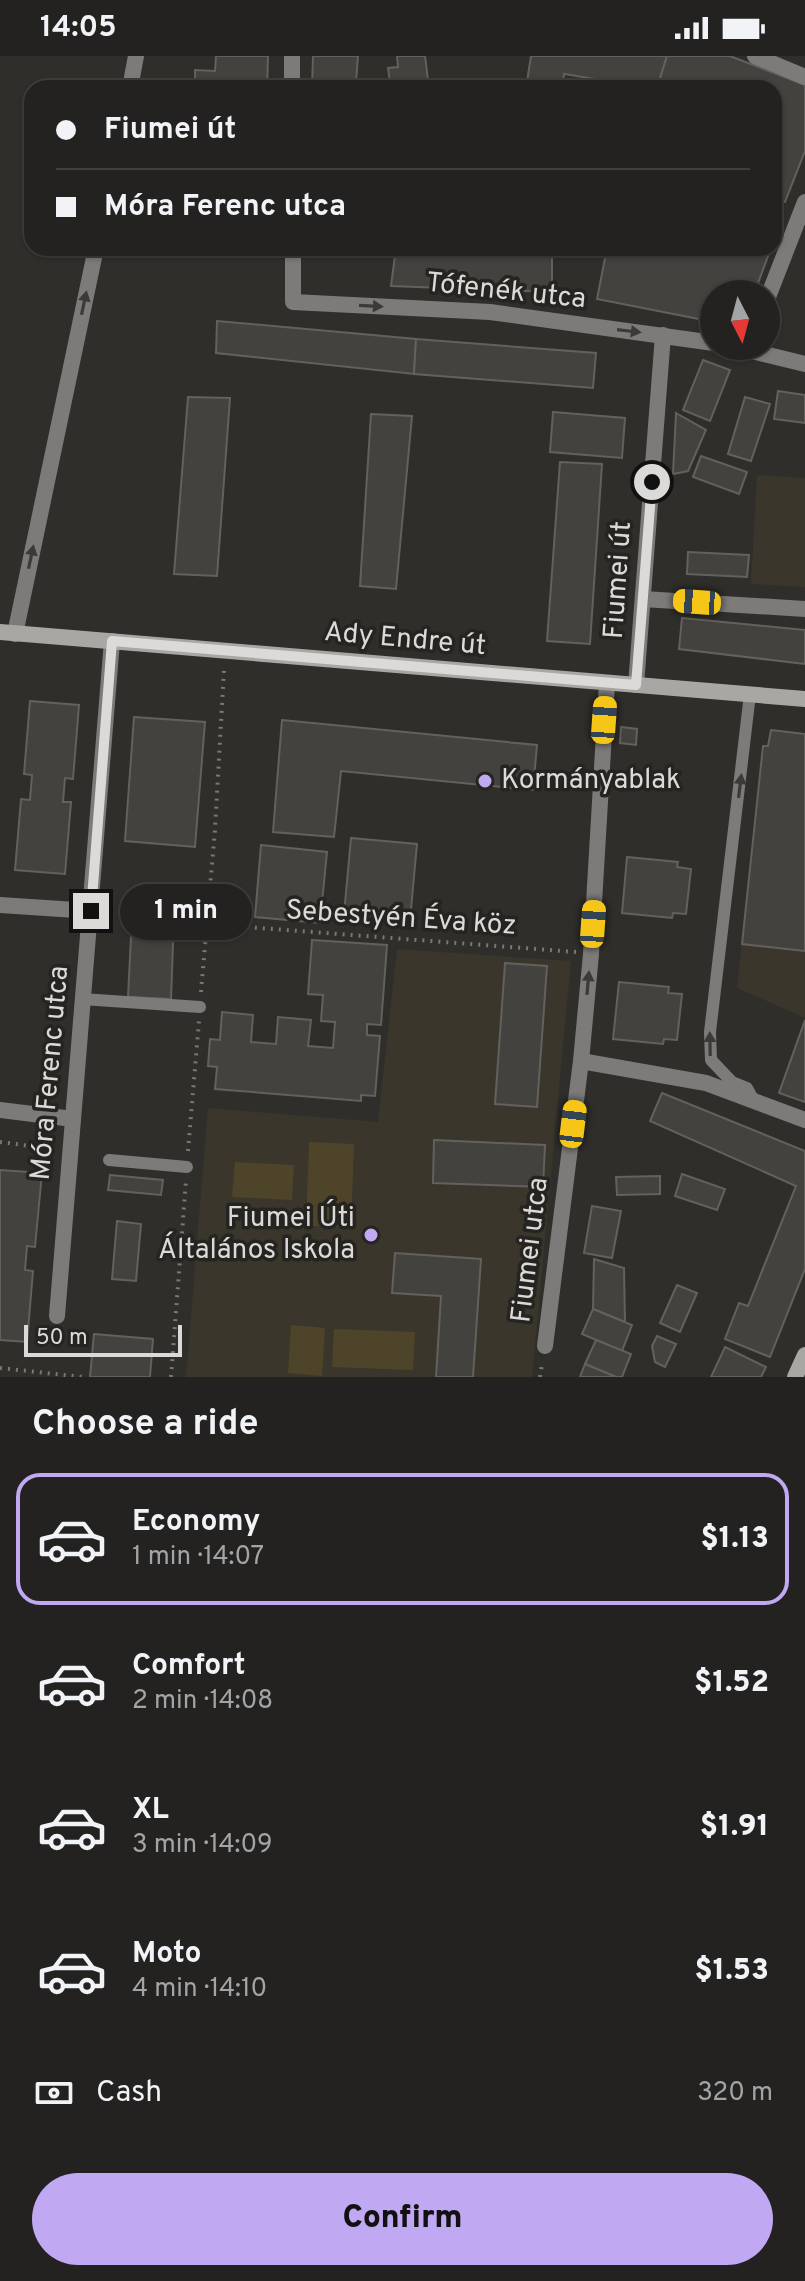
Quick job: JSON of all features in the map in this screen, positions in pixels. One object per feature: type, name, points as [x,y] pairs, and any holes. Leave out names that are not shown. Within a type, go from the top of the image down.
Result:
[{"type":"street","points":[[132,80],[136,56]]},
{"type":"street","points":[[292,56],[292,80]]},
{"type":"street","points":[[755,56],[805,77]]},
{"type":"street","points":[[775,280],[805,202]]},
{"type":"street","points":[[7,633],[94,256]]},
{"type":"street","name":"Tófenék utca","points":[[293,256],[293,302],[490,312],[700,341]]},
{"type":"street","name":"Fiumei út","points":[[636,685],[663,335]]},
{"type":"street","points":[[780,357],[805,364]]},
{"type":"street","points":[[643,599],[805,609]]},
{"type":"street","name":"Ady Endre út","points":[[7,633],[805,699]]},
{"type":"street","name":"Móra Ferenc utca","points":[[57,1316],[112,641]]},
{"type":"street","name":"Fiumei utca","points":[[545,1346],[581,1061],[591,954],[607,683]]},
{"type":"street","points":[[0,905],[91,911]]},
{"type":"street","points":[[581,1061],[706,1083],[805,1120]]},
{"type":"street","points":[[0,1110],[73,1119]]},
{"type":"street","points":[[795,1377],[805,1355]]},
{"type":"lane","points":[[750,694],[710,1032],[711,1060],[732,1082],[747,1088],[754,1101]]},
{"type":"lane","points":[[82,999],[200,1007]]},
{"type":"lane","points":[[109,1160],[187,1167]]},
{"type":"path","points":[[171,1377],[226,651]]},
{"type":"path","name":"Sebestyén Éva köz","points":[[207,924],[591,954]]},
{"type":"path","points":[[0,1142],[71,1152]]},
{"type":"path","points":[[0,1368],[83,1377]]},
{"type":"shaded area","points":[[757,475],[805,478],[805,587],[751,584]]},
{"type":"shaded area","points":[[771,730],[805,734],[805,1018],[737,988],[763,746],[768,746]]},
{"type":"shaded area","name":"Fiumei Úti Általános Iskola","points":[[397,949],[571,961],[532,1377],[186,1377],[208,1108],[378,1122]]},
{"type":"shaded area","points":[[309,1142],[354,1144],[351,1227],[306,1226]]},
{"type":"shaded area","points":[[235,1162],[294,1165],[292,1200],[232,1197]]},
{"type":"shaded area","points":[[291,1325],[325,1328],[322,1376],[288,1373]]},
{"type":"shaded area","points":[[334,1329],[415,1332],[413,1370],[332,1367]]},
{"type":"building","points":[[216,56],[268,56],[267,80],[195,80],[195,70],[215,71]]},
{"type":"building","points":[[313,56],[358,56],[356,80],[312,80]]},
{"type":"building","points":[[397,56],[425,56],[428,80],[390,80],[388,68],[398,67]]},
{"type":"building","points":[[531,56],[667,56],[660,80],[601,80],[564,74],[563,80],[527,80]]},
{"type":"building","points":[[667,56],[730,56],[805,85],[805,151],[785,202],[782,201],[782,80],[660,80]]},
{"type":"building","points":[[395,256],[552,256],[552,292],[391,286]]},
{"type":"building","points":[[605,256],[768,256],[759,280],[700,280],[700,319],[597,299]]},
{"type":"building","points":[[217,321],[416,339],[414,374],[216,353]]},
{"type":"building","points":[[416,339],[596,353],[593,388],[414,374]]},
{"type":"building","points":[[703,360],[730,370],[710,421],[683,410]]},
{"type":"building","points":[[778,391],[805,395],[805,423],[774,419]]},
{"type":"building","points":[[188,397],[230,398],[217,576],[174,574]]},
{"type":"building","points":[[745,397],[770,404],[751,461],[728,454]]},
{"type":"building","points":[[553,412],[625,418],[622,458],[550,452]]},
{"type":"building","points":[[676,413],[706,430],[688,471],[673,474]]},
{"type":"building","points":[[371,414],[412,416],[396,589],[360,586]]},
{"type":"building","points":[[701,456],[747,472],[739,494],[693,477]]},
{"type":"building","points":[[560,462],[602,464],[590,644],[547,641]]},
{"type":"building","points":[[688,552],[749,555],[747,577],[687,574]]},
{"type":"building","points":[[682,618],[805,630],[805,664],[679,649]]},
{"type":"building","points":[[30,701],[79,705],[73,779],[65,778],[63,802],[71,802],[65,874],[15,870],[21,799],[30,800],[32,775],[24,774]]},
{"type":"building","points":[[134,717],[205,722],[195,847],[125,841]]},
{"type":"building","name":"Kormányablak","points":[[282,720],[537,745],[533,790],[341,771],[334,837],[273,832]]},
{"type":"building","points":[[621,727],[637,729],[636,745],[620,743]]},
{"type":"building","points":[[771,730],[805,734],[805,951],[742,944],[763,746],[768,746]]},
{"type":"building","points":[[351,838],[417,844],[410,920],[344,914]]},
{"type":"building","points":[[261,845],[327,852],[320,923],[255,917]]},
{"type":"building","points":[[627,857],[678,862],[677,867],[691,869],[686,914],[673,913],[672,918],[622,913]]},
{"type":"building","points":[[137,888],[175,890],[171,999],[128,997],[132,916],[136,917]]},
{"type":"building","points":[[312,940],[387,945],[381,1025],[367,1024],[367,1035],[380,1036],[375,1096],[361,1095],[361,1101],[215,1089],[217,1067],[208,1066],[210,1039],[220,1040],[222,1012],[253,1015],[251,1042],[276,1044],[278,1017],[311,1020],[308,1046],[333,1048],[335,1022],[321,1021],[323,995],[308,994]]},
{"type":"building","points":[[505,963],[547,966],[537,1107],[495,1104]]},
{"type":"building","points":[[619,982],[669,987],[668,993],[682,994],[677,1040],[664,1039],[663,1044],[613,1039]]},
{"type":"building","points":[[805,1020],[805,1102],[779,1093]]},
{"type":"building","points":[[662,1093],[805,1151],[805,1269],[770,1357],[725,1339],[739,1303],[748,1306],[796,1186],[650,1121]]},
{"type":"building","points":[[434,1140],[545,1145],[543,1187],[433,1183]]},
{"type":"building","points":[[0,1170],[42,1173],[35,1247],[27,1246],[25,1270],[33,1271],[27,1342],[0,1340]]},
{"type":"building","points":[[682,1174],[725,1189],[717,1210],[675,1196]]},
{"type":"building","points":[[110,1175],[163,1180],[161,1195],[108,1190]]},
{"type":"building","points":[[660,1176],[660,1194],[617,1195],[616,1177]]},
{"type":"building","points":[[592,1206],[621,1211],[612,1258],[584,1253]]},
{"type":"building","points":[[117,1221],[141,1224],[136,1281],[112,1279]]},
{"type":"building","points":[[395,1253],[481,1259],[473,1377],[436,1377],[441,1296],[392,1293]]},
{"type":"building","points":[[594,1259],[624,1268],[625,1322],[593,1309]]},
{"type":"building","points":[[677,1285],[697,1293],[680,1332],[660,1323]]},
{"type":"building","points":[[593,1309],[632,1325],[622,1351],[582,1334]]},
{"type":"building","points":[[94,1334],[153,1339],[150,1377],[90,1377]]},
{"type":"building","points":[[657,1336],[676,1344],[665,1367],[655,1362],[652,1346]]},
{"type":"building","points":[[596,1340],[631,1354],[622,1377],[585,1364]]},
{"type":"building","points":[[725,1347],[766,1367],[761,1377],[711,1377]]},
{"type":"building","points":[[585,1364],[616,1377],[580,1377]]},
{"type":"place","name":"Kormányablak","points":[[485,781]]},
{"type":"place","name":"Fiumei Úti Általános Iskola","points":[[371,1235]]},
{"type":"route","points":[[91,911],[112,641],[636,685],[652,482]]}]
